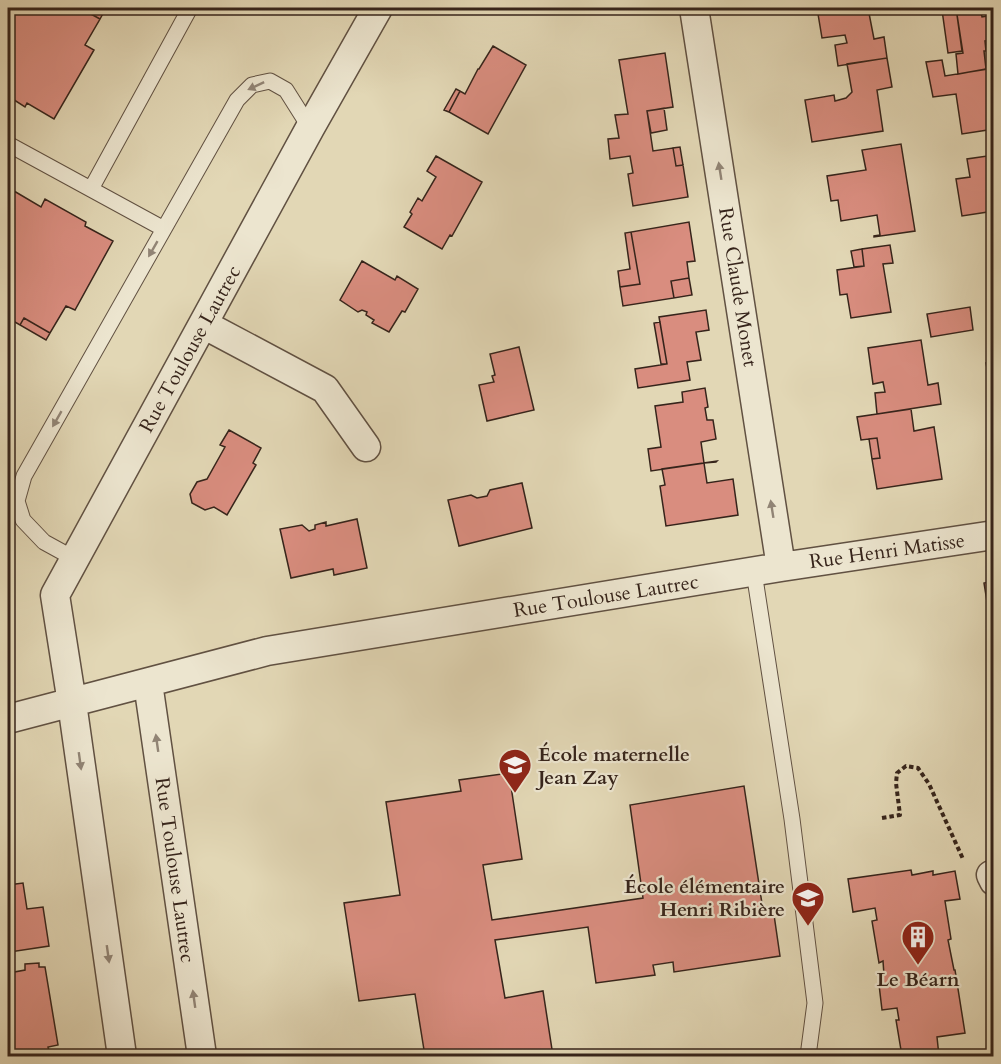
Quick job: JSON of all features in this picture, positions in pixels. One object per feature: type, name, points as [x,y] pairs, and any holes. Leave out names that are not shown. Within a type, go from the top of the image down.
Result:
[{"type":"street","name":"Rue Toulouse Lautrec","points":[[123,1056],[55,595],[378,8]]},
{"type":"street","name":"Rue Claude Monet","points":[[694,8],[767,569]]},
{"type":"street","points":[[203,324],[325,389],[366,447]]},
{"type":"street","name":"Rue Henri Matisse","points":[[767,569],[993,536]]},
{"type":"street","name":"Rue Toulouse Lautrec","points":[[8,719],[267,651],[767,569]]},
{"type":"street","name":"Rue Toulouse Lautrec","points":[[148,683],[202,1056]]},
{"type":"lane","points":[[91,189],[190,8]]},
{"type":"lane","points":[[75,559],[44,542],[23,520],[17,501],[24,476],[237,100],[252,85],[270,81],[286,90],[310,128]]},
{"type":"lane","points":[[8,144],[164,229]]},
{"type":"lane","points":[[767,569],[792,819],[815,1004],[808,1056]]},
{"type":"path","points":[[882,818],[900,815],[897,773],[906,766],[918,768],[929,784],[972,880],[992,878]]},
{"type":"building","points":[[8,8],[80,8],[100,19],[85,45],[94,50],[54,119],[27,103],[25,107],[8,96]]},
{"type":"building","points":[[80,8],[100,8],[105,10],[100,19]]},
{"type":"building","points":[[817,8],[868,8],[874,39],[884,37],[887,58],[838,66],[835,45],[847,43],[845,35],[822,38]]},
{"type":"building","points":[[956,8],[980,8],[982,17],[994,15],[994,40],[985,41],[986,69],[958,74],[956,54],[963,53]]},
{"type":"building","points":[[956,8],[962,51],[948,53],[942,10]]},
{"type":"building","points":[[994,40],[994,50],[986,51],[985,41]]},
{"type":"building","points":[[493,46],[526,65],[488,134],[449,112],[460,91],[465,94]]},
{"type":"building","points":[[665,53],[673,107],[647,111],[653,151],[673,148],[676,166],[683,165],[688,197],[633,206],[628,174],[633,173],[630,156],[610,159],[608,139],[619,138],[615,115],[628,114],[619,60]]},
{"type":"building","points":[[887,58],[892,87],[877,90],[883,131],[812,142],[805,100],[834,95],[835,101],[846,98],[852,92],[847,64]]},
{"type":"building","points":[[942,60],[945,76],[988,69],[991,88],[994,88],[994,129],[962,134],[956,94],[933,97],[926,62]]},
{"type":"building","points":[[456,89],[460,91],[449,112],[444,110]]},
{"type":"building","points":[[664,108],[667,130],[651,133],[647,111]]},
{"type":"building","points":[[901,144],[915,231],[874,237],[880,235],[877,215],[841,221],[838,200],[831,201],[827,176],[866,170],[862,150]]},
{"type":"building","points":[[680,147],[683,165],[676,166],[673,148]]},
{"type":"building","points":[[994,155],[994,211],[962,216],[956,179],[970,177],[967,159]]},
{"type":"building","points":[[436,156],[482,182],[452,236],[450,235],[442,249],[404,227],[418,198],[422,201],[436,177],[427,171]]},
{"type":"building","points":[[14,191],[41,207],[45,199],[86,222],[85,226],[113,241],[75,310],[66,306],[50,333],[24,318],[20,325],[8,318],[8,202]]},
{"type":"building","points":[[689,222],[695,261],[687,262],[689,278],[671,281],[674,298],[623,306],[620,287],[640,284],[631,232]]},
{"type":"building","points":[[631,232],[640,284],[620,287],[618,271],[630,269],[625,233]]},
{"type":"building","points":[[890,245],[893,263],[883,264],[891,312],[851,318],[847,294],[840,295],[837,270],[864,266],[862,249]]},
{"type":"building","points":[[862,249],[864,266],[854,267],[851,251]]},
{"type":"building","points":[[362,261],[395,280],[397,276],[418,289],[405,312],[402,311],[389,332],[372,323],[374,320],[366,315],[367,312],[362,310],[358,312],[340,300]]},
{"type":"building","points":[[689,278],[692,295],[674,298],[671,281]]},
{"type":"building","points":[[970,307],[973,330],[931,337],[927,314]]},
{"type":"building","points":[[706,310],[709,330],[696,332],[701,360],[687,362],[690,380],[638,388],[635,369],[667,364],[659,317]]},
{"type":"building","points":[[24,318],[50,333],[46,340],[20,325]]},
{"type":"building","points":[[660,322],[667,364],[661,364],[654,323]]},
{"type":"building","points":[[994,327],[994,394],[992,395],[986,363],[993,363],[987,328]]},
{"type":"building","points":[[921,340],[928,385],[938,383],[941,404],[877,414],[875,393],[885,392],[883,382],[873,384],[868,348]]},
{"type":"building","points":[[519,347],[534,410],[487,421],[479,385],[494,382],[492,376],[495,375],[490,354]]},
{"type":"building","points":[[705,388],[708,407],[705,408],[707,420],[713,420],[716,439],[701,442],[704,463],[651,471],[648,449],[661,447],[655,406],[683,402],[682,392]]},
{"type":"building","points":[[911,409],[914,431],[934,427],[942,479],[877,489],[872,459],[880,458],[877,438],[861,440],[857,417]]},
{"type":"building","points":[[229,430],[261,448],[253,463],[256,465],[227,515],[214,507],[205,510],[192,503],[190,494],[197,482],[207,479],[225,447],[220,445]]},
{"type":"building","points":[[877,438],[880,458],[872,459],[869,439]]},
{"type":"building","points":[[717,461],[704,463],[707,483],[733,479],[738,515],[666,526],[660,486],[665,485],[662,469]]},
{"type":"building","points":[[522,483],[532,528],[459,546],[448,500],[471,495],[477,498],[487,496],[490,490]]},
{"type":"building","points":[[357,519],[367,568],[334,575],[333,569],[291,578],[280,529],[302,525],[309,531],[315,529],[315,525],[326,522],[326,526]]},
{"type":"building","points":[[994,581],[994,614],[989,614],[984,583]]},
{"type":"building","points":[[509,773],[522,859],[483,865],[492,920],[643,898],[630,805],[744,786],[763,910],[773,908],[780,956],[674,972],[673,962],[653,965],[655,975],[596,983],[588,927],[495,940],[505,998],[543,991],[553,1056],[425,1056],[415,994],[359,1001],[344,903],[400,895],[386,802],[461,791],[459,780]]},
{"type":"building","name":"Le Béarn","points":[[911,870],[912,875],[933,871],[933,875],[955,871],[960,899],[945,901],[951,939],[948,940],[965,1033],[937,1037],[939,1056],[902,1056],[896,1020],[899,1020],[897,1008],[882,1010],[878,976],[884,975],[883,961],[879,963],[872,921],[877,920],[875,908],[853,912],[848,879]]},
{"type":"building","points":[[23,883],[27,909],[43,907],[49,946],[10,952],[8,885]]},
{"type":"building","points":[[39,963],[39,967],[45,967],[58,1045],[48,1047],[50,1056],[8,1056],[8,969],[14,968],[14,972],[25,970],[25,964]]},
{"type":"place","name":"École maternelle Jean Zay","points":[[515,794]]},
{"type":"place","name":"École élémentaire Henri Ribière","points":[[808,927]]},
{"type":"place","name":"Le Béarn","points":[[918,966]]}]
